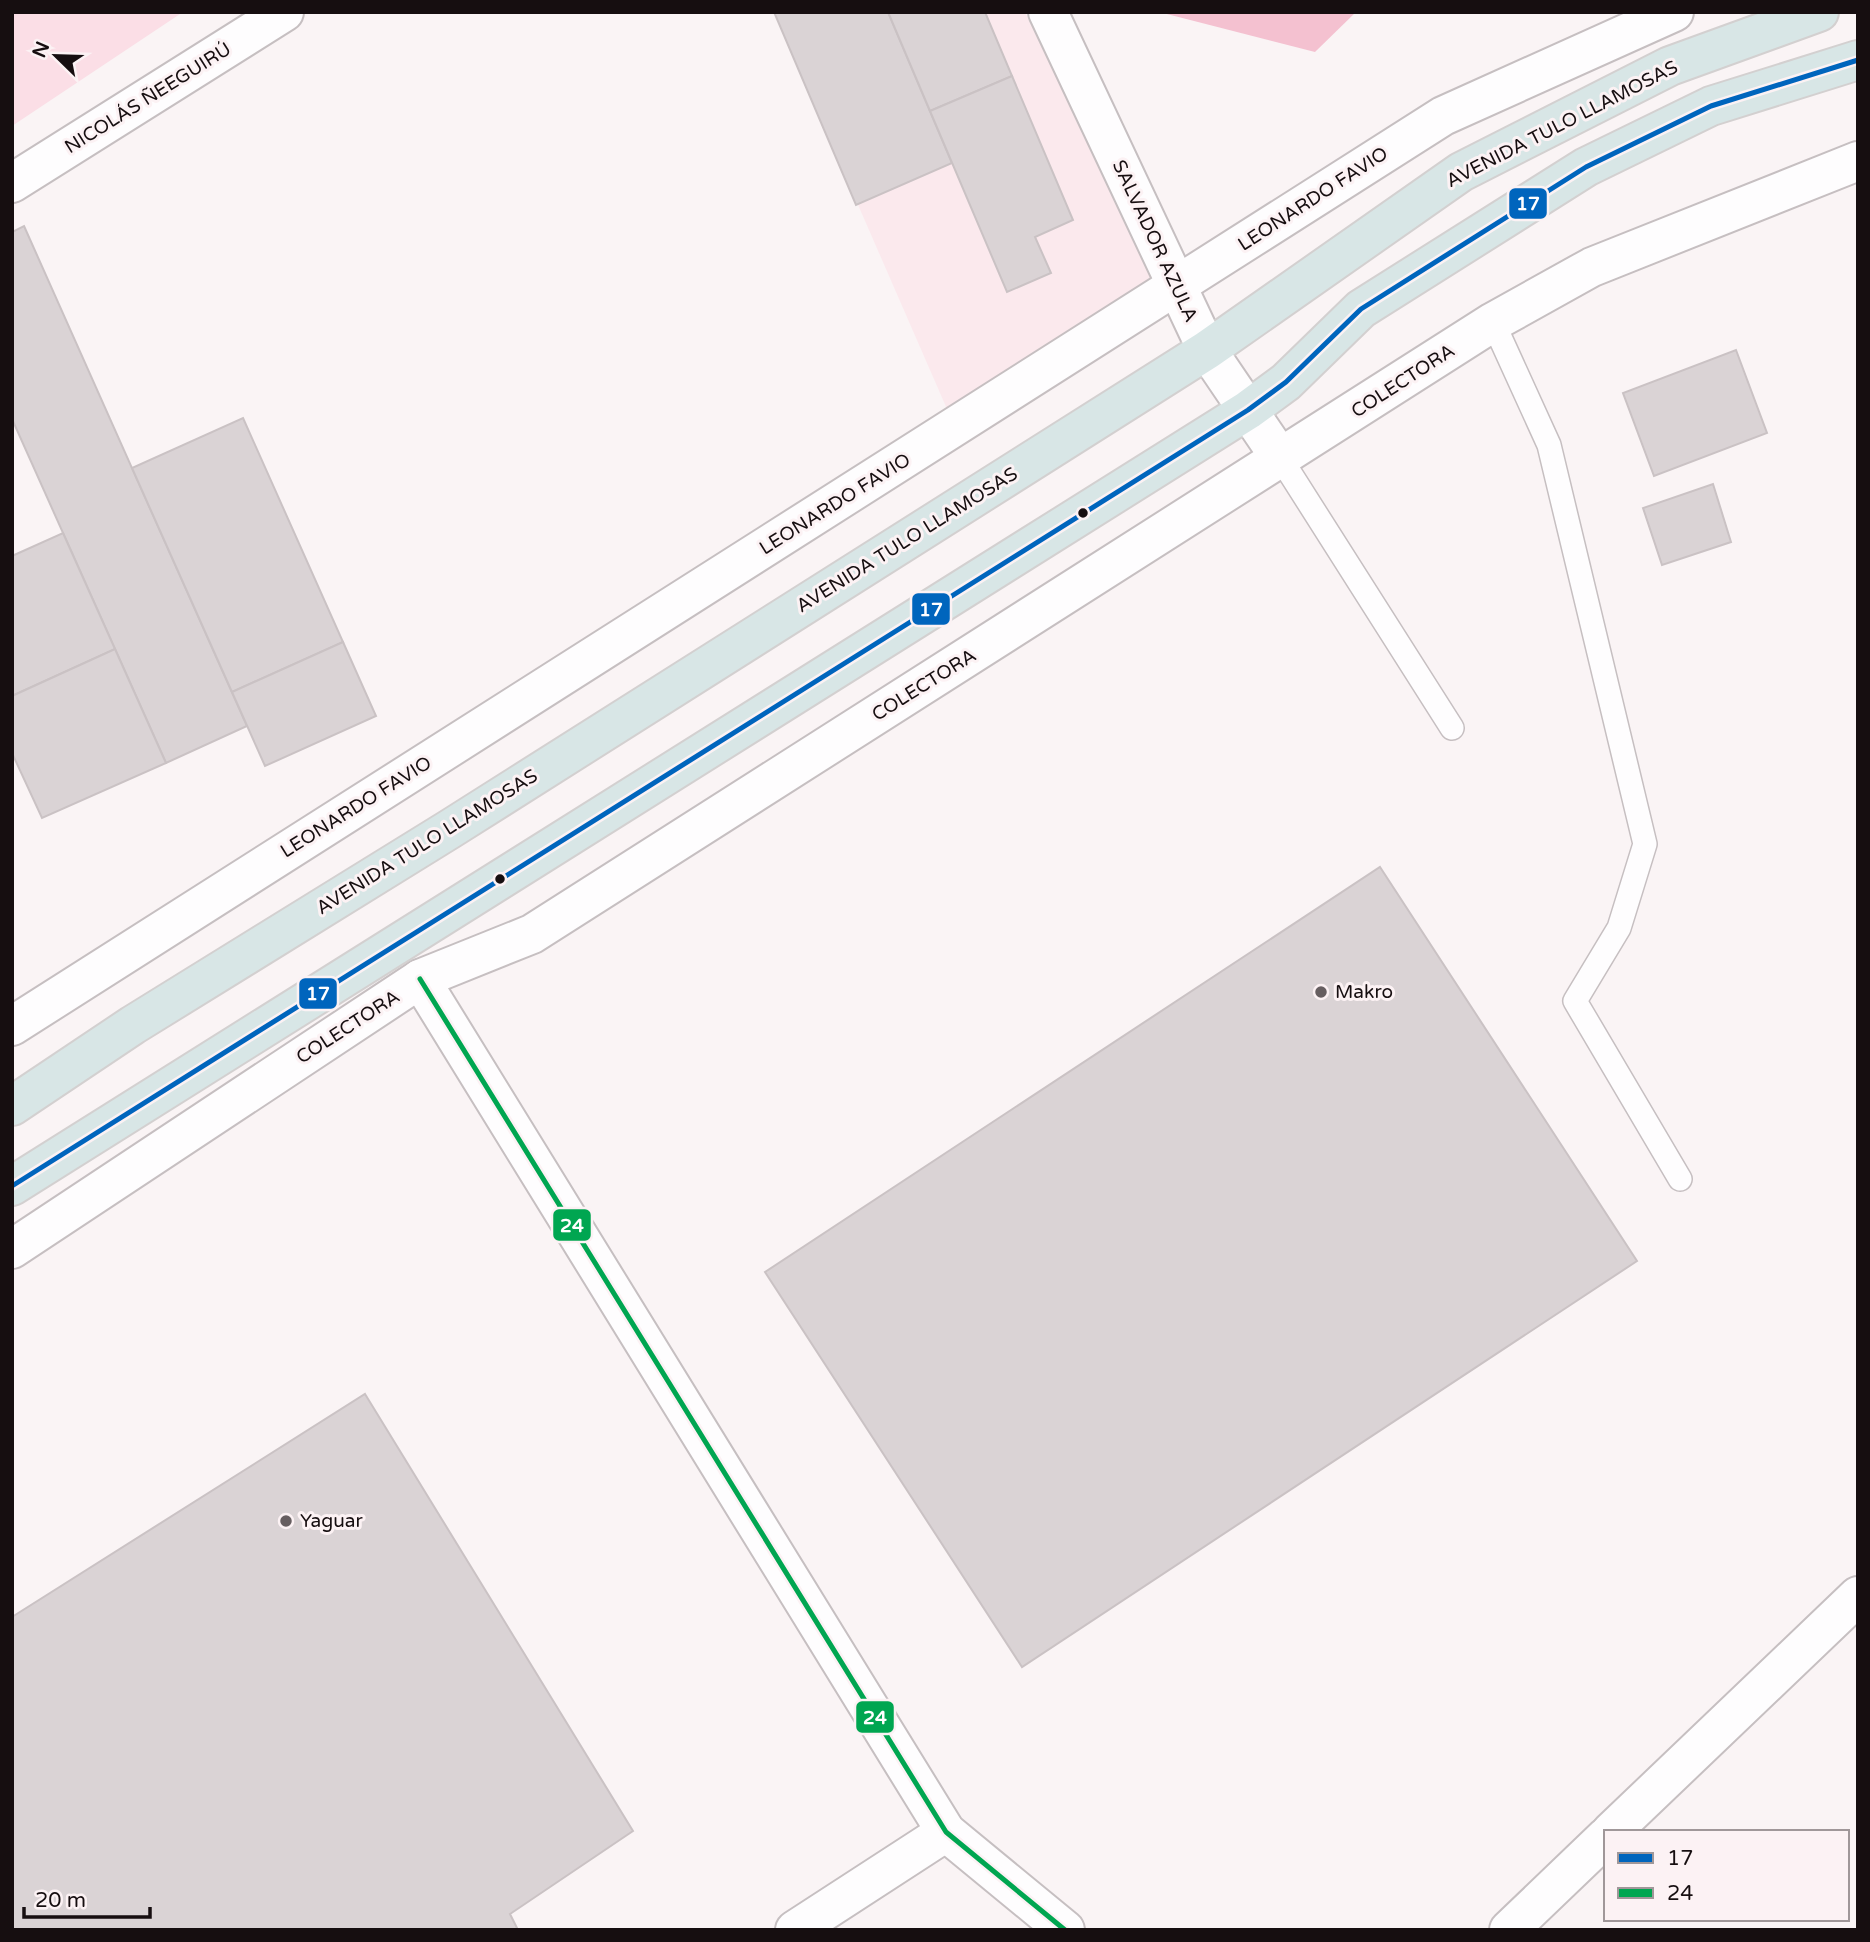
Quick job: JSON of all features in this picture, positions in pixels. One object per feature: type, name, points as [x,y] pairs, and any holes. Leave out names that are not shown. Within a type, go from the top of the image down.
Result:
[{"type":"highway","name":"AVENIDA TULO LLAMOSAS","points":[[12,1106],[133,1025],[450,829],[1207,350],[1230,330],[1461,172],[1671,66],[1819,12]]},
{"type":"highway","points":[[12,1186],[1248,410],[1286,382],[1361,309],[1586,167],[1711,106],[1858,60]]},
{"type":"street","name":"NICOLÁS ÑEEGUIRÚ","points":[[12,183],[284,12]]},
{"type":"street","name":"SALVADOR AZULA","points":[[1048,12],[1175,288],[1207,350],[1281,459]]},
{"type":"street","name":"LEONARDO FAVIO","points":[[12,1026],[1443,116],[1674,12]]},
{"type":"street","name":"COLECTORA","points":[[12,1249],[420,979],[532,934],[1493,322],[1592,267],[1858,161]]},
{"type":"street","points":[[420,979],[946,1832],[1065,1930]]},
{"type":"street","points":[[1613,1830],[1858,1596]]},
{"type":"street","points":[[794,1930],[946,1832]]},
{"type":"street","points":[[1509,1930],[1604,1839]]},
{"type":"lane","points":[[1493,322],[1549,445],[1645,844],[1619,928],[1575,1001],[1680,1179]]},
{"type":"lane","points":[[1281,459],[1452,728]]},
{"type":"shaded area","points":[[12,12],[183,12],[12,126]]},
{"type":"shaded area","points":[[774,12],[1025,12],[1152,277],[947,409]]},
{"type":"shaded area","points":[[1159,12],[1356,12],[1315,52]]},
{"type":"building","points":[[774,12],[888,12],[952,163],[856,205]]},
{"type":"building","points":[[888,12],[985,12],[1012,76],[930,111]]},
{"type":"building","points":[[1012,76],[1073,220],[1035,237],[1051,273],[1007,292],[930,111]]},
{"type":"building","points":[[24,226],[247,726],[166,763],[12,419],[12,232]]},
{"type":"building","points":[[1736,350],[1767,433],[1654,476],[1623,393]]},
{"type":"building","points":[[243,418],[343,642],[232,692],[132,468]]},
{"type":"building","points":[[1713,484],[1731,542],[1662,565],[1643,508]]},
{"type":"building","points":[[63,533],[115,649],[12,696],[12,556]]},
{"type":"building","points":[[343,642],[376,716],[265,766],[232,692]]},
{"type":"building","points":[[115,649],[166,763],[42,818],[12,753],[12,696]]},
{"type":"building","points":[[1380,867],[1637,1261],[1022,1667],[765,1272]]},
{"type":"building","points":[[365,1394],[633,1831],[510,1914],[518,1930],[12,1930],[12,1617]]},
{"type":"transit line","name":"17","points":[[12,1186],[1248,410],[1286,382],[1361,309],[1586,167],[1711,106],[1858,60]]},
{"type":"transit line","name":"24","points":[[420,979],[946,1832],[1065,1930]]},
{"type":"place","name":"Makro","points":[[1321,992]]},
{"type":"place","name":"Yaguar","points":[[286,1521]]}]
